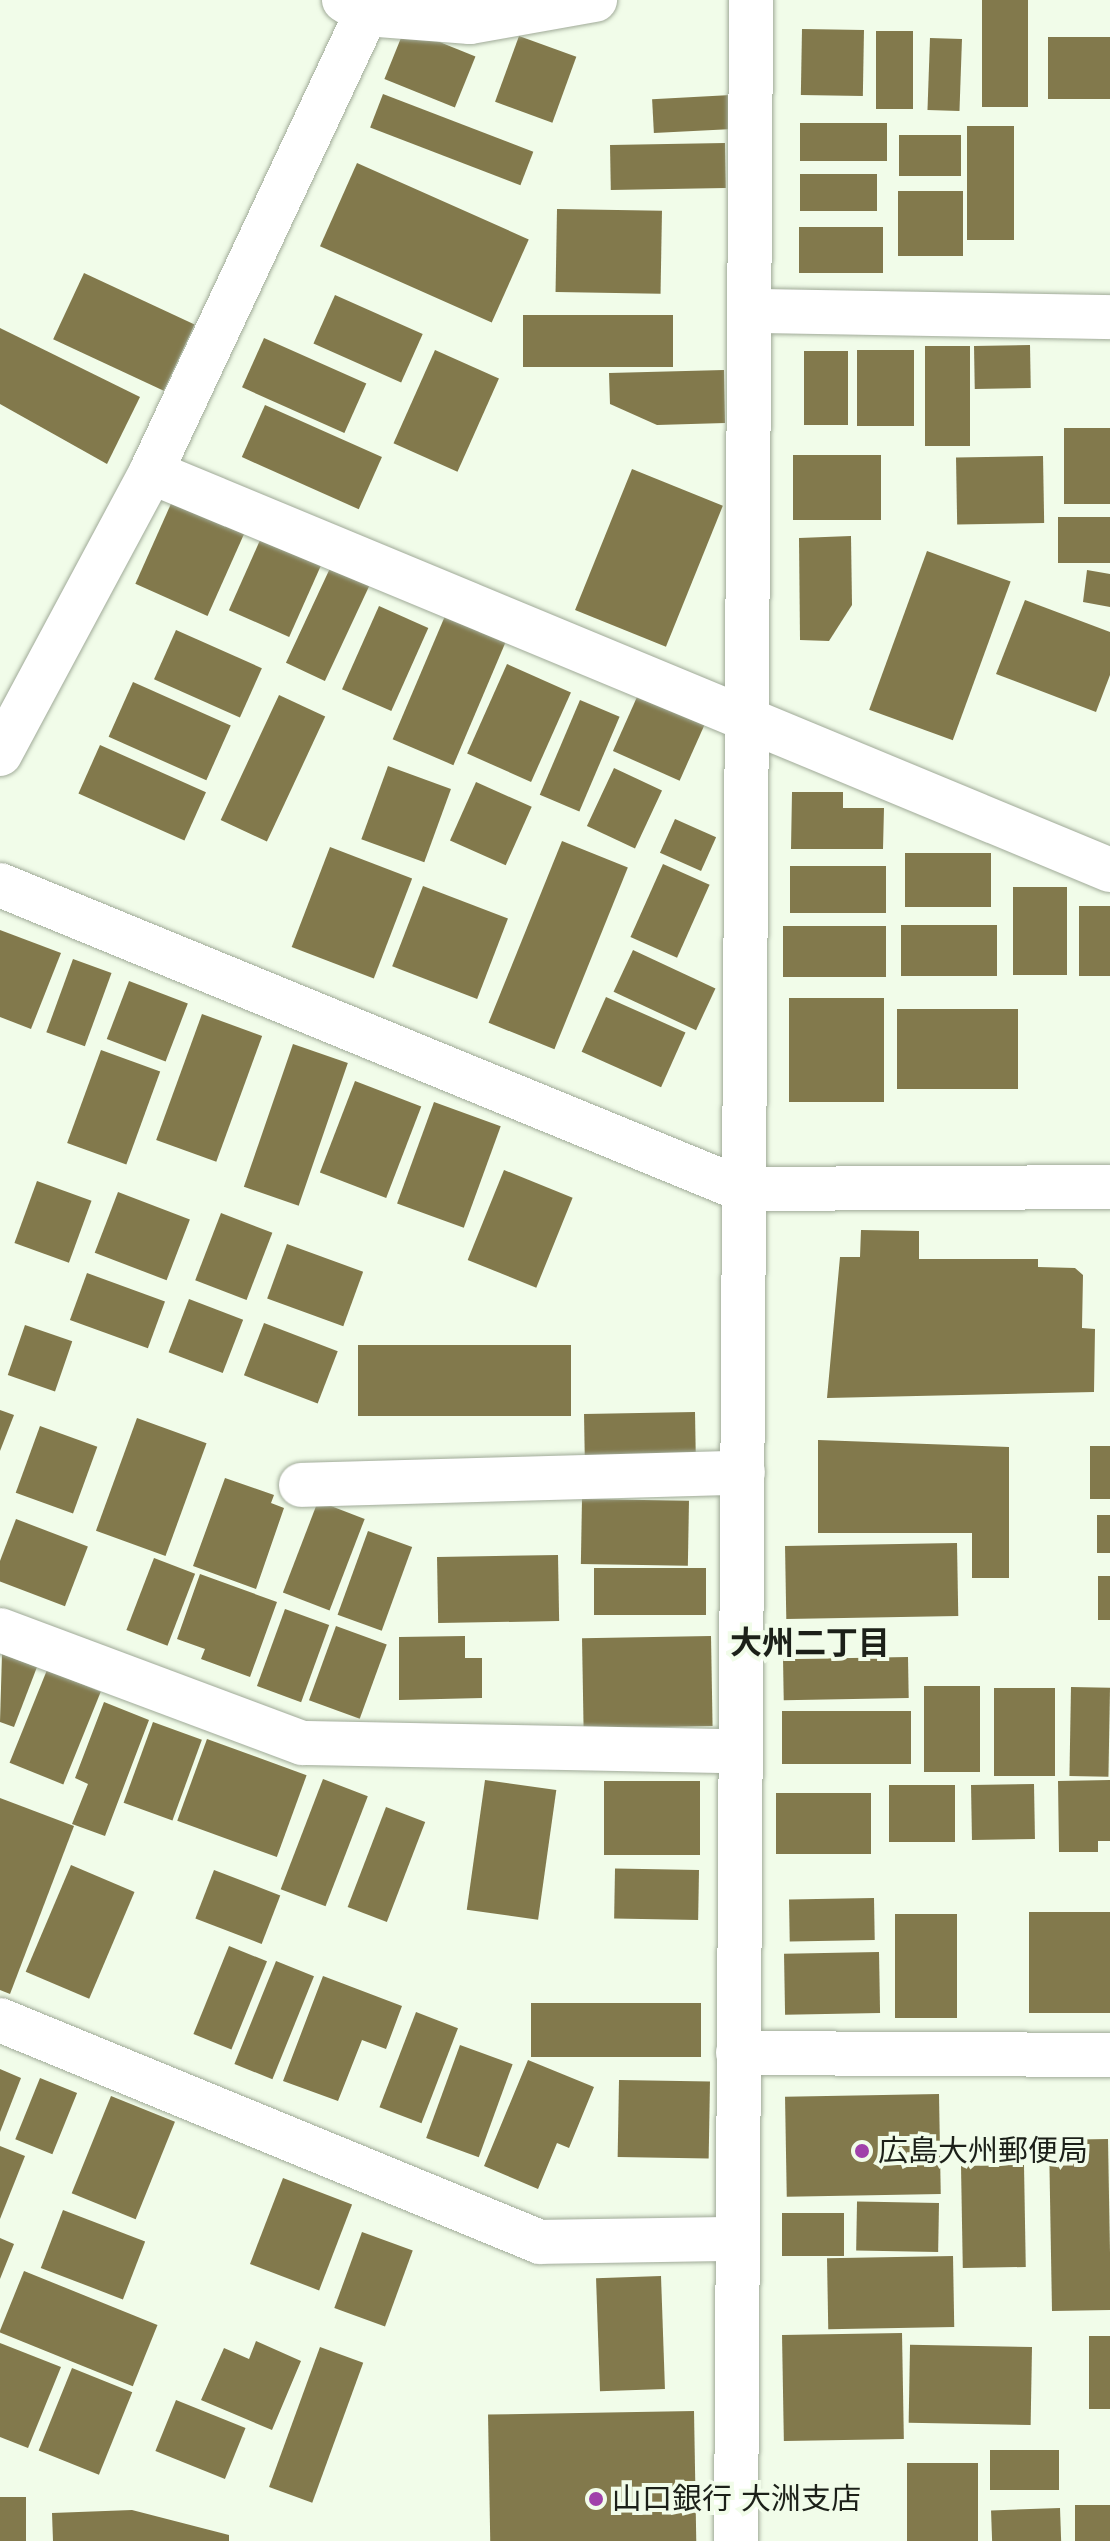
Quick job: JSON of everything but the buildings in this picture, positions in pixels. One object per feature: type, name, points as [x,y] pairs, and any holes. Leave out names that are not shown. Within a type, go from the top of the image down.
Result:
[{"type":"street","points":[[0,754],[151,472],[355,7],[470,22],[595,0]]},
{"type":"street","points":[[736,2541],[738,1751],[743,1473],[741,1189],[754,311],[751,0]]},
{"type":"street","points":[[754,311],[1110,317]]},
{"type":"street","points":[[151,472],[748,723],[1110,870]]},
{"type":"street","points":[[0,885],[741,1189],[1110,1187]]},
{"type":"street","points":[[301,1485],[743,1473]]},
{"type":"street","points":[[0,1630],[303,1743],[738,1751]]},
{"type":"street","points":[[0,2020],[540,2242],[735,2239]]},
{"type":"street","points":[[738,2053],[1110,2055]]},
{"type":"place","name":"広島大州郵便局","points":[[862,2151]]},
{"type":"place","name":"山口銀行 大洲支店","points":[[596,2499]]},
{"type":"district","name":"大州二丁目","points":[[810,1643]]}]
